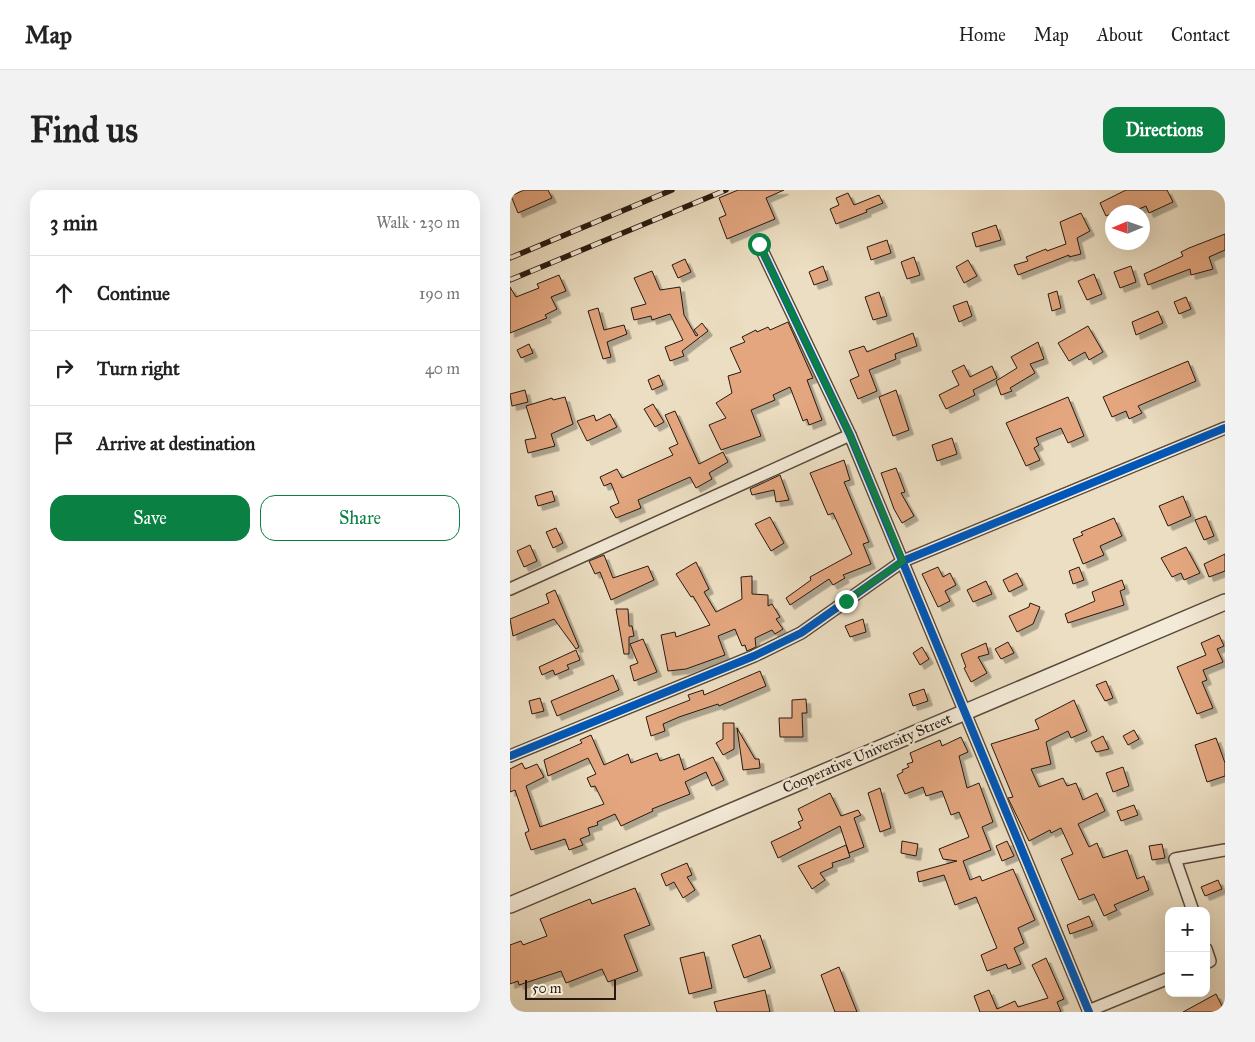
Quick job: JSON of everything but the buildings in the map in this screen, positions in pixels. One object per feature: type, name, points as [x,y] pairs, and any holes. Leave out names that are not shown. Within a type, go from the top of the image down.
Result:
[{"type":"street","points":[[759,244],[850,435],[966,711],[1089,1012],[1165,980]]},
{"type":"street","points":[[510,756],[754,656],[801,633],[903,561],[1225,428]]},
{"type":"street","points":[[510,589],[850,435]]},
{"type":"street","name":"Cooperative University Street","points":[[510,905],[1225,602]]},
{"type":"street","points":[[1192,907],[1175,859],[1225,850]]},
{"type":"railway","points":[[510,258],[672,190]]},
{"type":"railway","points":[[510,280],[726,190]]},
{"type":"cycle path","points":[[759,244],[850,435],[1089,1012]]},
{"type":"cycle path","points":[[510,756],[754,656],[801,633],[903,561],[1225,428]]},
{"type":"route","points":[[759,244],[850,435],[903,561],[846,601]]}]
